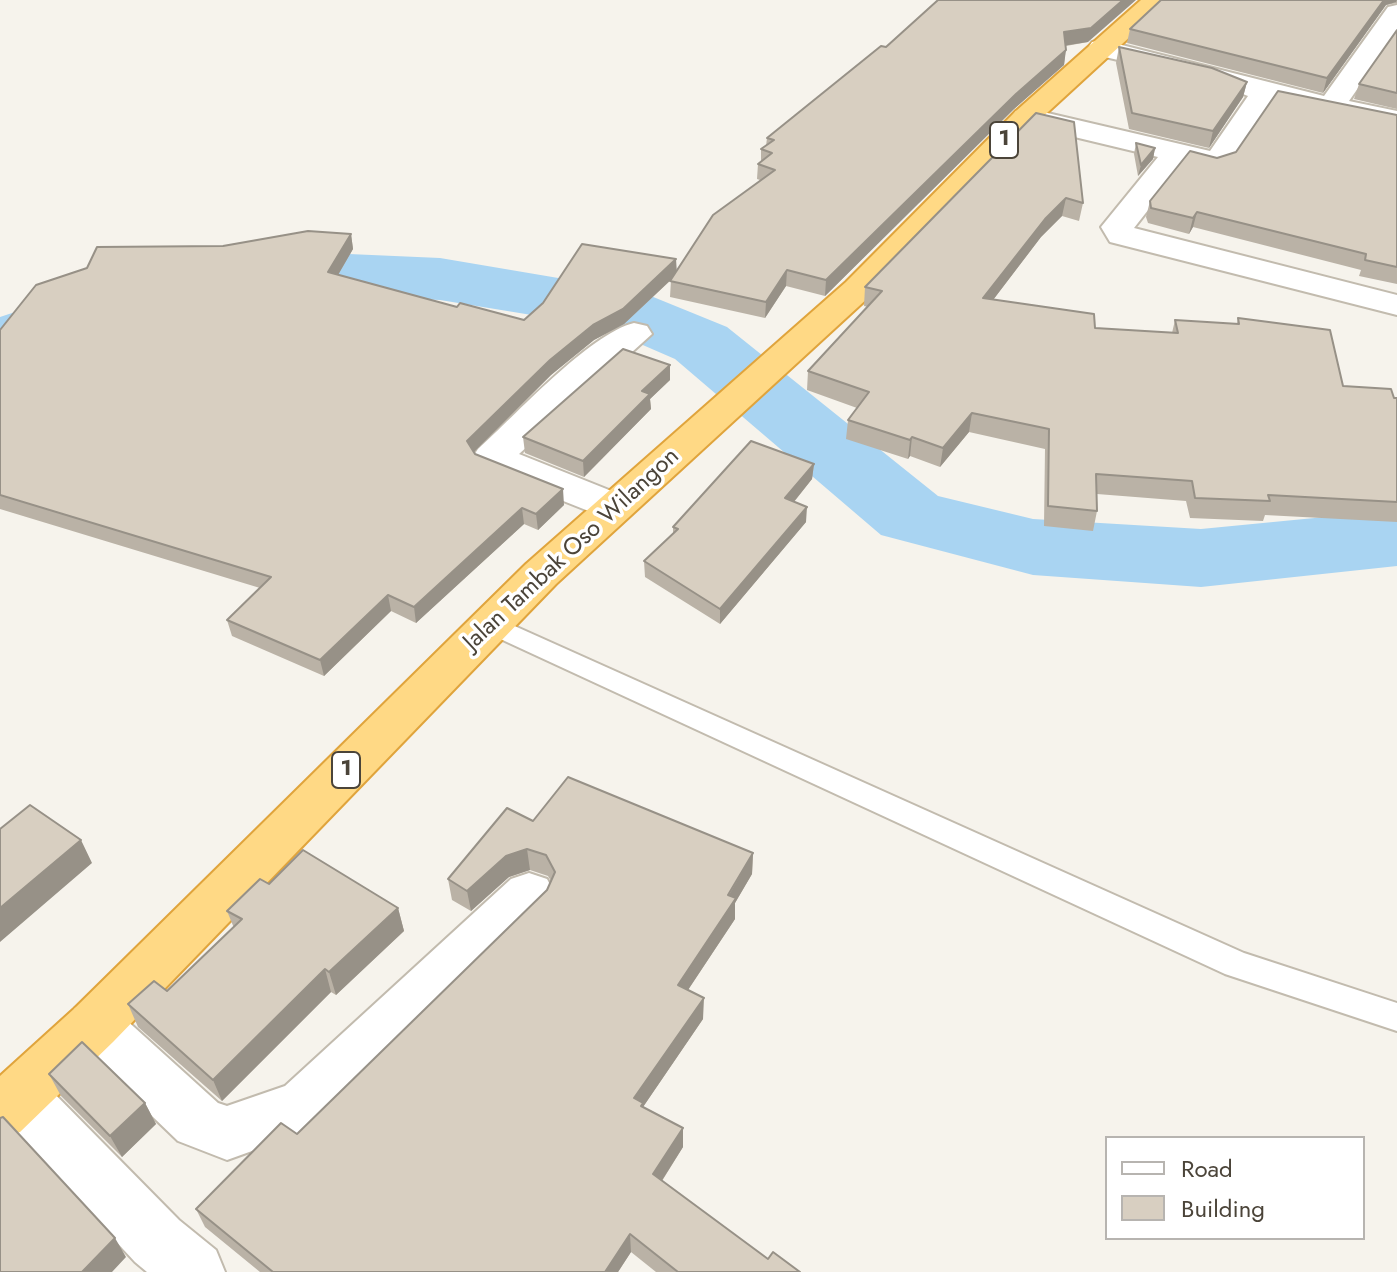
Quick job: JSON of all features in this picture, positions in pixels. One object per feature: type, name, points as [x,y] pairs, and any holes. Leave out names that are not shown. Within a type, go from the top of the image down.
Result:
[{"type":"highway","name":"Jalan Tambak Oso Wilangon","points":[[9,1105],[94,1025],[490,624],[858,289],[1026,117],[1157,0]]},
{"type":"street","points":[[1331,106],[1397,13]]},
{"type":"street","points":[[1102,48],[1218,75],[1265,92],[1397,120]]},
{"type":"street","points":[[1026,117],[1176,155],[1219,160],[1265,92]]},
{"type":"street","points":[[1176,155],[1117,227],[1122,235],[1397,305]]},
{"type":"street","points":[[615,507],[492,458],[599,359],[634,334]]},
{"type":"street","points":[[94,1025],[198,1122],[227,1133],[304,1106],[529,894]]},
{"type":"street","points":[[9,1105],[194,1272]]},
{"type":"lane","points":[[490,624],[1236,964],[1397,1017]]},
{"type":"building","points":[[938,0],[1123,0],[1091,28],[1064,32],[1066,50],[1016,94],[826,280],[787,270],[766,302],[670,281],[713,215],[775,170],[758,164],[772,153],[761,149],[774,140],[767,138],[881,46],[886,47]]},
{"type":"building","points":[[1161,0],[1384,0],[1327,78],[1130,29]]},
{"type":"building","points":[[1397,30],[1397,93],[1359,84]]},
{"type":"building","points":[[1119,47],[1212,68],[1247,82],[1213,131],[1132,113]]},
{"type":"building","points":[[1278,91],[1397,115],[1397,267],[1365,260],[1366,254],[1197,212],[1193,218],[1151,208],[1150,201],[1190,151],[1217,158],[1236,152]]},
{"type":"building","points":[[1036,113],[1074,122],[1083,203],[1066,198],[1045,219],[983,298],[1094,314],[1095,328],[1178,333],[1175,320],[1239,324],[1238,318],[1330,330],[1343,386],[1391,389],[1394,398],[1397,398],[1397,502],[1268,495],[1270,501],[1195,498],[1192,481],[1096,474],[1097,511],[1048,506],[1049,429],[972,413],[943,448],[848,420],[869,392],[808,371],[882,291],[865,287]]},
{"type":"building","points":[[1136,143],[1155,148],[1141,165]]},
{"type":"building","points":[[308,231],[351,234],[328,272],[457,307],[460,303],[524,320],[543,303],[582,244],[676,259],[623,309],[593,325],[550,360],[467,441],[475,454],[563,489],[536,514],[522,508],[414,607],[388,595],[320,660],[227,620],[271,577],[0,495],[0,330],[36,285],[87,268],[97,247],[223,246]]},
{"type":"building","points":[[623,349],[670,365],[642,391],[650,394],[583,461],[523,437]]},
{"type":"building","points":[[751,441],[814,464],[785,498],[807,507],[720,609],[644,561],[678,529],[673,527]]},
{"type":"building","points":[[568,777],[753,853],[728,895],[736,898],[678,985],[704,998],[634,1098],[643,1103],[641,1106],[683,1128],[653,1174],[768,1259],[773,1252],[800,1272],[678,1272],[630,1234],[605,1272],[273,1272],[196,1209],[281,1123],[297,1134],[547,890],[555,872],[546,855],[527,849],[506,856],[467,891],[448,879],[507,808],[533,821]]},
{"type":"building","points":[[30,805],[81,840],[0,908],[0,829]]},
{"type":"building","points":[[303,850],[398,908],[329,972],[325,969],[213,1080],[128,1004],[154,981],[167,991],[242,919],[227,911],[260,879],[269,884]]},
{"type":"building","points":[[82,1042],[145,1103],[110,1136],[49,1074]]},
{"type":"building","points":[[3,1117],[115,1238],[82,1272],[0,1272],[0,1118]]},
{"type":"waterway","points":[[0,341],[66,318],[189,292],[326,274],[440,279],[616,307],[701,343],[910,516],[1033,547],[1201,558],[1397,538]]}]
